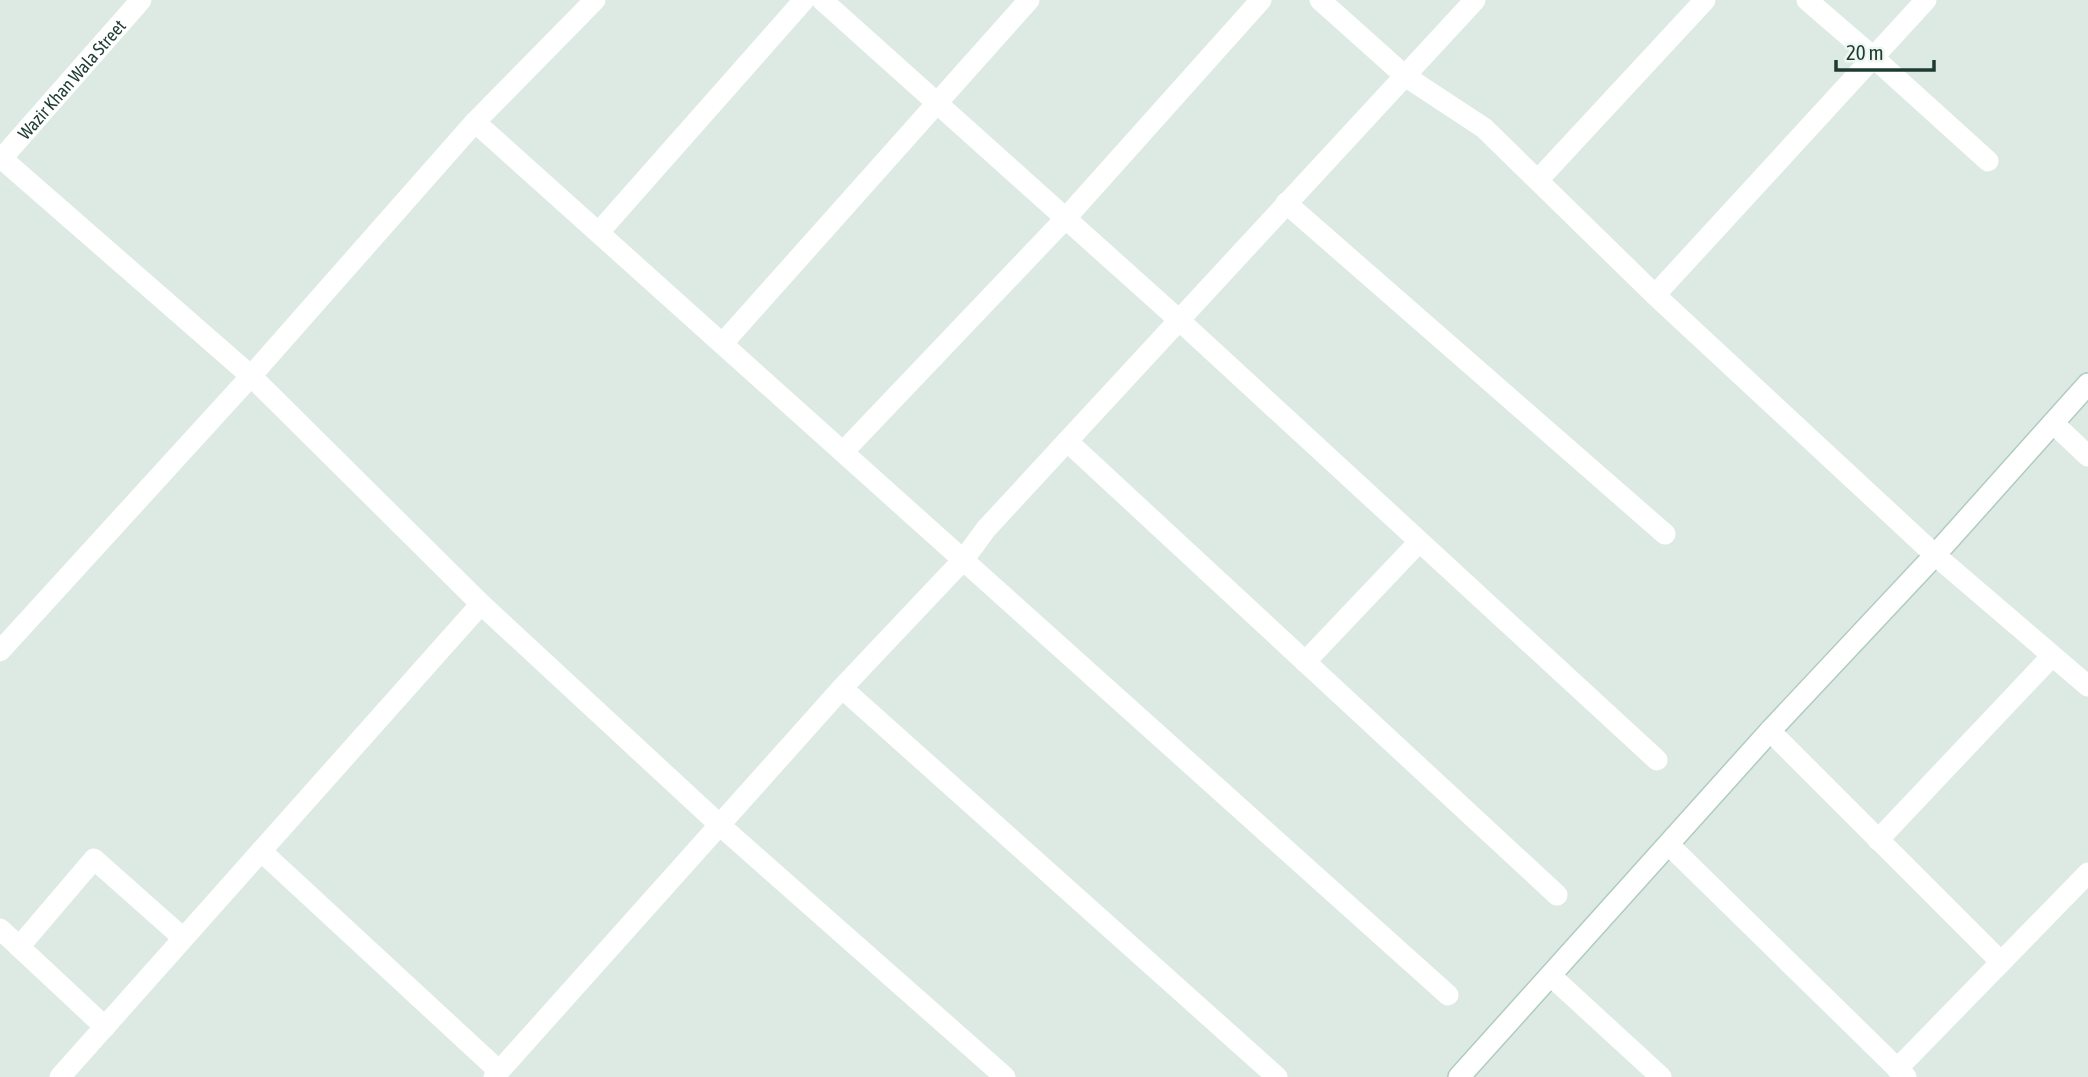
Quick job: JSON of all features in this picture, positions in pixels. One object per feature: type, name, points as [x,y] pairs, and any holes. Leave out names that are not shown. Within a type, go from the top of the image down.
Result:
[{"type":"street","name":"Wazir Khan Wala Street","points":[[1,157],[141,0]]},
{"type":"street","points":[[0,651],[251,376],[475,122],[595,0]]},
{"type":"street","points":[[598,232],[804,0]]},
{"type":"street","points":[[822,0],[1179,320],[1657,761]]},
{"type":"street","points":[[723,343],[1029,0]]},
{"type":"street","points":[[843,452],[1065,219],[1261,0]]},
{"type":"street","points":[[1320,0],[1405,76],[1484,128],[1655,295],[1935,555],[2088,686]]},
{"type":"street","points":[[261,851],[497,1074],[842,688],[964,559],[986,529],[1475,0]]},
{"type":"street","points":[[1538,180],[1705,0]]},
{"type":"street","points":[[1807,0],[1987,161]]},
{"type":"street","points":[[1655,295],[1926,0]]},
{"type":"street","points":[[475,122],[1448,995]]},
{"type":"street","points":[[1,157],[251,376],[481,604],[720,825],[1005,1077]]},
{"type":"street","points":[[1286,203],[1665,534]]},
{"type":"street","points":[[1459,1077],[1770,731],[1935,555],[2088,384]]},
{"type":"street","points":[[2053,423],[2088,456]]},
{"type":"street","points":[[1067,441],[1557,895]]},
{"type":"street","points":[[1306,662],[1419,542]]},
{"type":"street","points":[[60,1077],[481,604]]},
{"type":"street","points":[[1878,840],[2052,656]]},
{"type":"street","points":[[842,688],[1277,1077]]},
{"type":"street","points":[[1770,731],[2001,962]]},
{"type":"street","points":[[1669,845],[1901,1073],[2001,962],[2088,873]]},
{"type":"street","points":[[19,947],[94,859],[183,938]]},
{"type":"street","points":[[0,929],[105,1027]]},
{"type":"street","points":[[1551,976],[1661,1077]]}]
